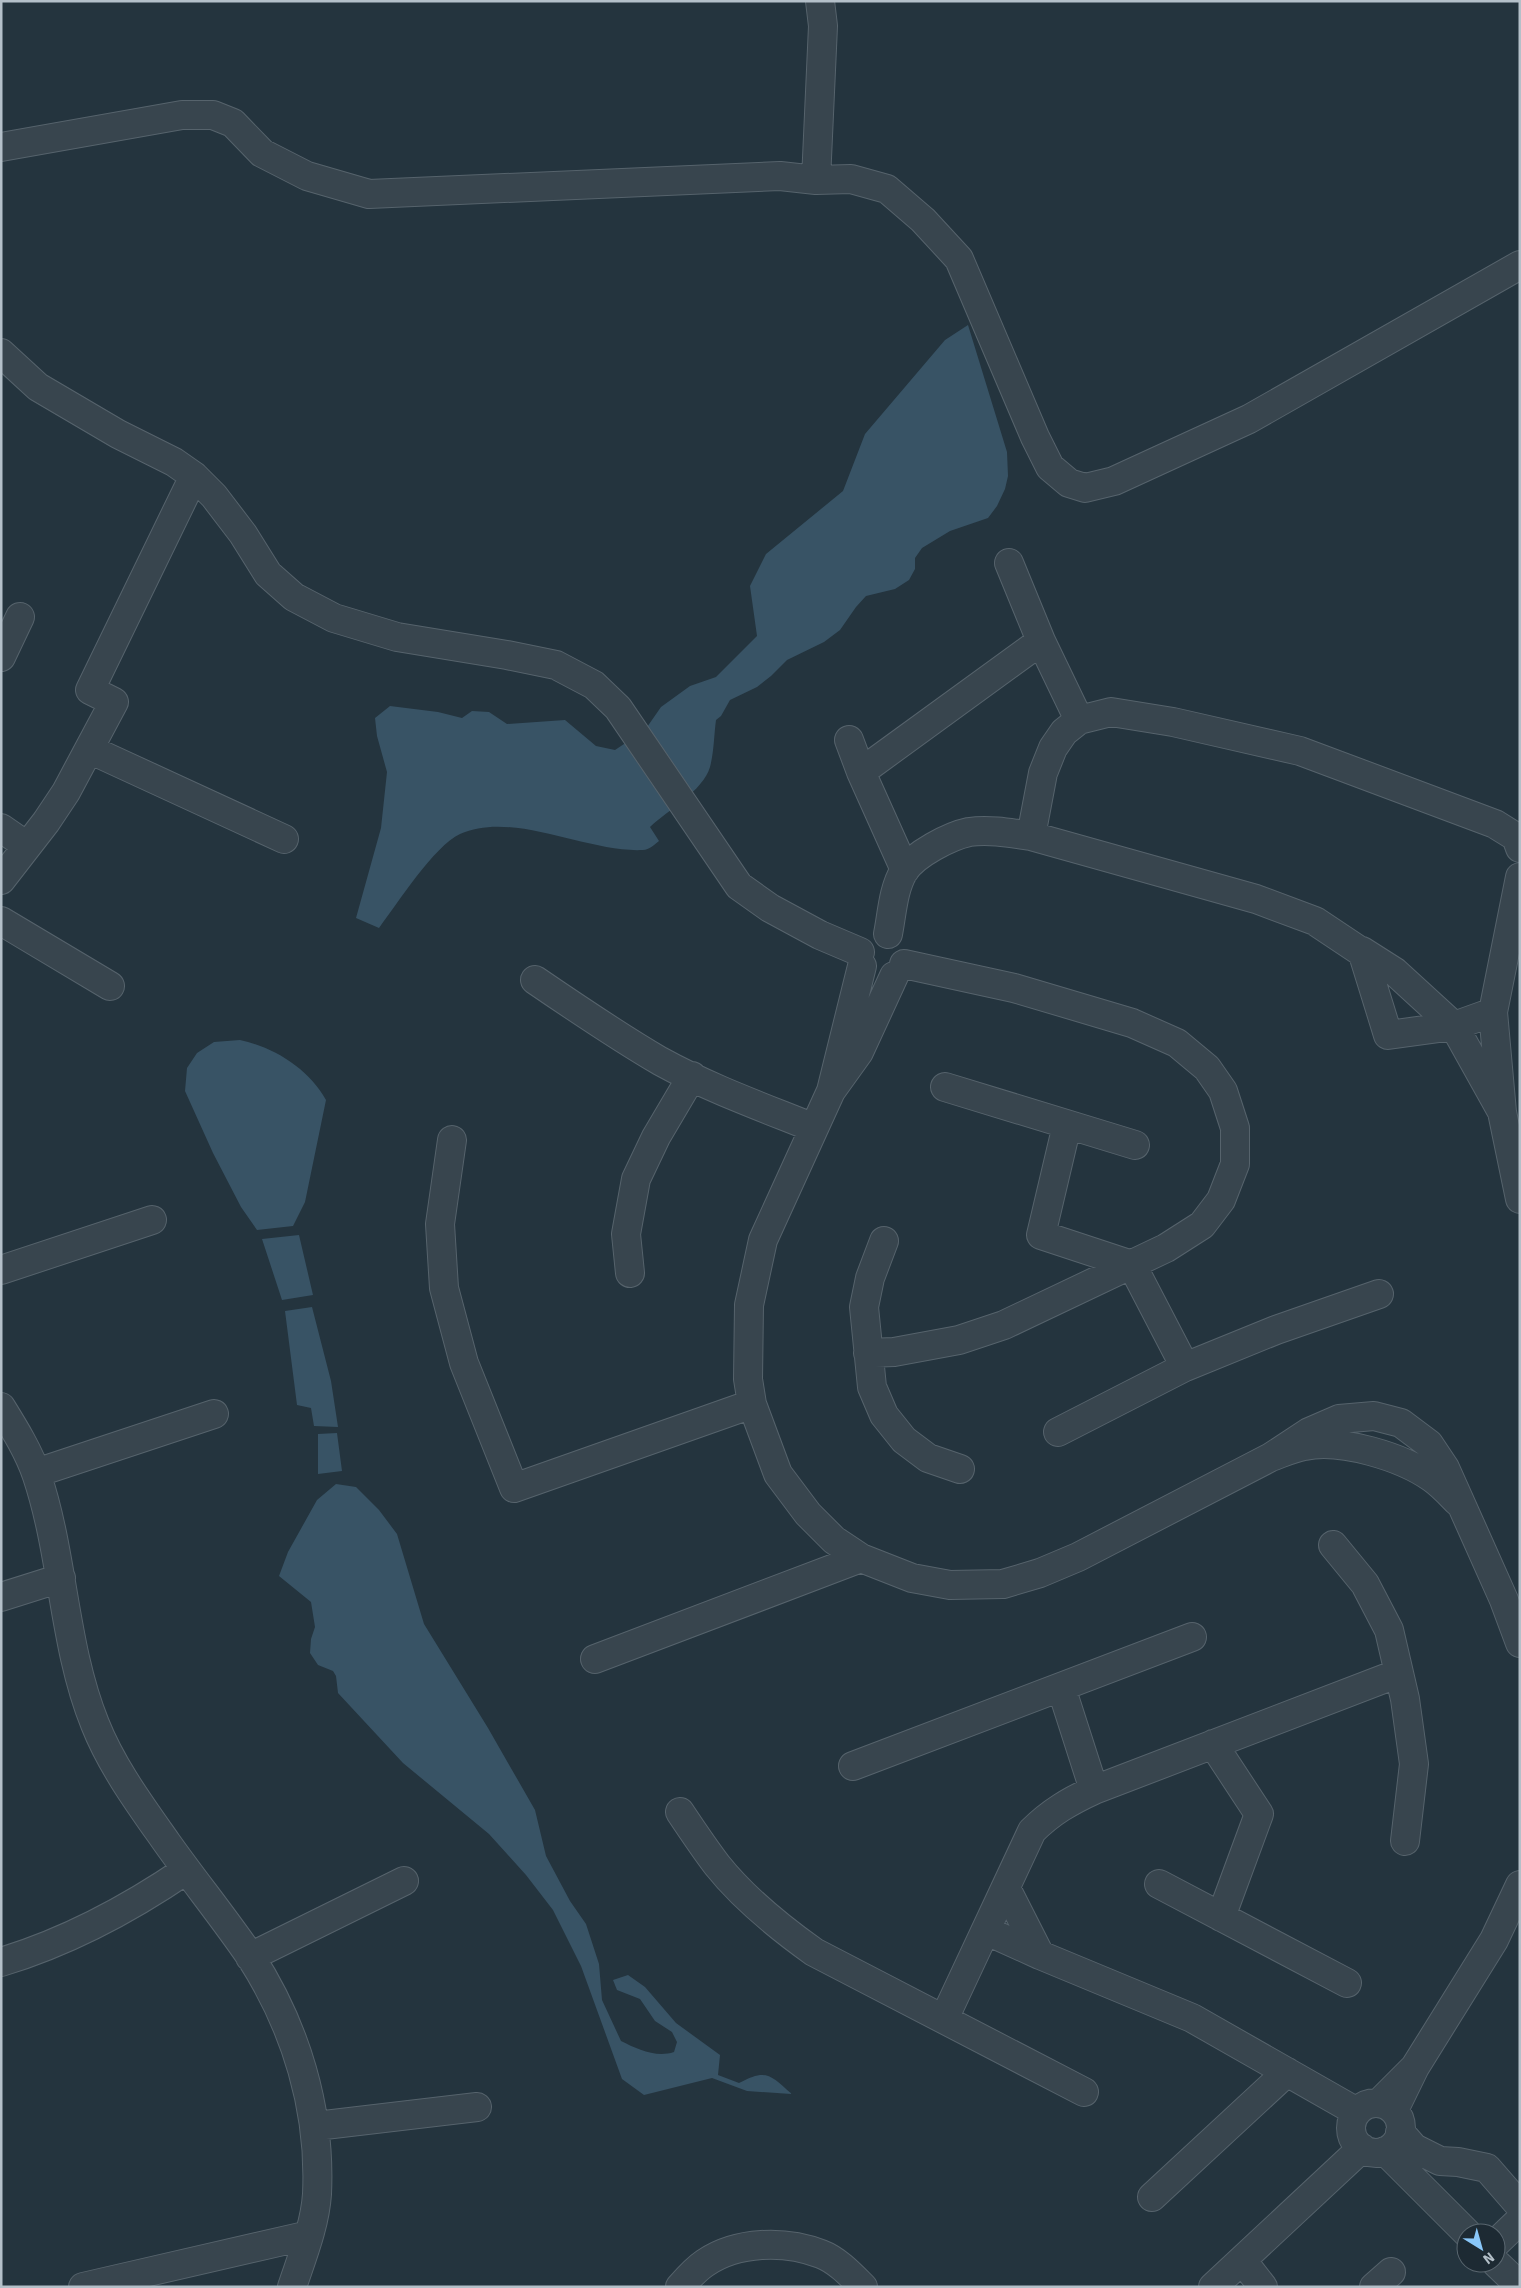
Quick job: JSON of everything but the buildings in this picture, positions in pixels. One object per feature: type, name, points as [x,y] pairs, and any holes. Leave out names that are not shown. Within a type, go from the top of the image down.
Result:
[{"type":"street","points":[[816,180],[823,26],[820,1]]},
{"type":"street","points":[[1,147],[182,115],[213,115],[234,123],[262,153],[307,176],[369,194],[780,176],[816,180],[851,179],[886,189],[923,220],[959,259],[1035,438],[1050,467],[1068,483],[1085,488],[1114,481],[1249,419],[1520,265]]},
{"type":"street","points":[[1,353],[38,387],[118,434],[174,462],[194,476],[214,496],[243,534],[268,574],[294,597],[334,618],[397,637],[507,654],[556,665],[594,685],[618,708],[739,886],[787,918],[861,959],[871,976],[886,979],[899,970],[1014,988],[1132,1023],[1178,1043],[1207,1068],[1223,1091],[1236,1128],[1235,1164],[1221,1200],[1202,1225],[1166,1248],[1004,1325],[959,1340],[894,1352],[868,1353]]},
{"type":"street","points":[[1,880],[66,792],[91,750],[114,702],[90,690],[194,476]]},
{"type":"street","points":[[1009,564],[1041,641],[1079,720]]},
{"type":"street","points":[[1,657],[20,617]]},
{"type":"street","points":[[861,772],[1041,641]]},
{"type":"street","points":[[1031,836],[1043,773],[1053,748],[1064,732],[1079,720],[1111,712],[1174,722],[1300,751],[1495,824],[1516,837],[1520,848]]},
{"type":"street","points":[[849,740],[861,772],[905,870]]},
{"type":"street","points":[[91,750],[284,839]]},
{"type":"street","points":[[1,828],[27,846]]},
{"type":"street","points":[[888,934],[897,885],[905,870],[916,858],[938,844],[969,832],[1000,832],[1031,836],[1256,899],[1315,921],[1362,953],[1362,951],[1395,972],[1454,1026],[1502,1112]]},
{"type":"street","points":[[1520,877],[1493,1012],[1502,1112],[1520,1199]]},
{"type":"street","points":[[1,921],[110,986]]},
{"type":"street","points":[[831,1091],[863,945],[873,936],[888,934],[901,942],[905,957],[859,1052],[831,1091],[814,1128],[764,1240],[749,1305],[748,1379],[752,1404],[778,1474],[808,1514],[834,1540],[861,1558],[912,1578],[950,1585],[1003,1584],[1040,1573],[1078,1557],[1271,1457],[1309,1432],[1339,1419],[1374,1416],[1401,1423],[1429,1444],[1445,1468],[1458,1502],[1504,1600],[1520,1643]]},
{"type":"street","points":[[1362,953],[1388,1035],[1454,1026],[1493,1012]]},
{"type":"street","points":[[535,980],[591,1019],[661,1061],[814,1128]]},
{"type":"street","points":[[630,1273],[626,1234],[636,1179],[656,1137],[692,1076]]},
{"type":"street","points":[[945,1088],[1135,1145]]},
{"type":"street","points":[[1067,1125],[1041,1235],[1132,1265],[1186,1367]]},
{"type":"street","points":[[452,1140],[440,1224],[444,1288],[464,1363],[514,1488],[752,1404]]},
{"type":"street","points":[[1,1270],[152,1220]]},
{"type":"street","points":[[884,1242],[870,1278],[864,1308],[868,1353],[875,1394],[884,1415],[904,1440],[928,1458],[960,1469]]},
{"type":"street","points":[[1058,1432],[1186,1367],[1276,1330],[1379,1294]]},
{"type":"street","points":[[1,1407],[36,1473],[51,1527],[80,1683],[96,1728],[119,1772],[186,1870],[250,1957],[278,2008],[304,2072],[316,2126],[317,2195],[309,2235],[292,2287]]},
{"type":"street","points":[[36,1473],[214,1414]]},
{"type":"street","points":[[1271,1457],[1305,1446],[1337,1445],[1375,1453],[1412,1466],[1433,1479],[1458,1502]]},
{"type":"street","points":[[1333,1546],[1365,1584],[1388,1630],[1399,1673],[1405,1699],[1414,1764],[1405,1840]]},
{"type":"street","points":[[595,1659],[861,1558]]},
{"type":"street","points":[[1,1597],[60,1578]]},
{"type":"street","points":[[853,1766],[1192,1637]]},
{"type":"street","points":[[944,2019],[1032,1831],[1047,1816],[1066,1803],[1094,1790],[1399,1673]]},
{"type":"street","points":[[1061,1687],[1094,1790]]},
{"type":"street","points":[[1213,1744],[1259,1814],[1221,1916]]},
{"type":"street","points":[[680,1812],[718,1866],[754,1905],[814,1952],[1084,2092]]},
{"type":"street","points":[[1,1962],[109,1918],[186,1870]]},
{"type":"street","points":[[250,1957],[404,1881]]},
{"type":"street","points":[[1158,1884],[1347,1983]]},
{"type":"street","points":[[1213,2287],[1380,2126],[1494,1940],[1520,1885]]},
{"type":"street","points":[[1006,1888],[1040,1955]]},
{"type":"street","points":[[987,1930],[1040,1955],[1192,2018],[1380,2126],[1414,2148],[1440,2161],[1458,2162],[1487,2168],[1520,2206]]},
{"type":"street","points":[[1152,2196],[1287,2072]]},
{"type":"street","points":[[316,2126],[477,2107]]},
{"type":"street","points":[[1380,2126],[1427,2193],[1457,2223]]},
{"type":"street","points":[[1427,2193],[1458,2162]]},
{"type":"street","points":[[1506,2233],[1520,2220]]},
{"type":"street","points":[[83,2287],[309,2235]]},
{"type":"street","points":[[680,2287],[705,2263],[732,2250],[761,2244],[793,2246],[822,2254],[849,2272],[864,2287]]},
{"type":"street","points":[[1242,2260],[1263,2287]]},
{"type":"street","points":[[1506,2272],[1520,2286]]},
{"type":"water","points":[[968,325],[1007,452],[1008,476],[1005,489],[997,506],[988,518],[950,531],[922,548],[915,558],[915,569],[909,580],[895,589],[866,596],[840,630],[824,642],[787,660],[757,687],[730,700],[721,716],[716,720],[710,767],[706,776],[693,792],[650,827],[659,841],[645,850],[621,849],[526,829],[481,828],[460,834],[439,850],[416,876],[379,928],[356,918],[381,828],[387,772],[377,736],[375,718],[390,706],[438,712],[462,718],[472,711],[489,712],[507,724],[565,720],[596,746],[615,750],[645,730],[661,707],[690,686],[716,677],[757,636],[750,586],[766,554],[843,491],[865,434],[945,340]]},
{"type":"water","points":[[240,1040],[265,1048],[289,1061],[310,1079],[326,1100],[305,1202],[293,1226],[257,1230],[241,1207],[213,1153],[185,1091],[187,1068],[197,1053],[214,1042]]},
{"type":"water","points":[[299,1235],[313,1295],[282,1300],[262,1239]]},
{"type":"water","points":[[312,1307],[331,1381],[338,1427],[314,1426],[311,1408],[297,1405],[285,1311]]},
{"type":"water","points":[[337,1433],[342,1471],[318,1474],[318,1434]]},
{"type":"water","points":[[336,1484],[356,1487],[379,1510],[397,1534],[424,1624],[488,1728],[535,1810],[546,1856],[570,1901],[586,1924],[599,1964],[602,2000],[621,2041],[640,2050],[660,2054],[674,2052],[677,2042],[672,2032],[655,2021],[640,1999],[617,1990],[613,1980],[628,1975],[645,1987],[676,2023],[720,2055],[718,2075],[739,2083],[756,2076],[768,2076],[792,2094],[747,2091],[712,2078],[644,2095],[622,2079],[581,1966],[553,1910],[526,1875],[489,1834],[403,1763],[338,1693],[336,1676],[333,1671],[318,1665],[310,1653],[311,1639],[315,1627],[311,1602],[279,1576],[288,1552],[317,1500]]}]
